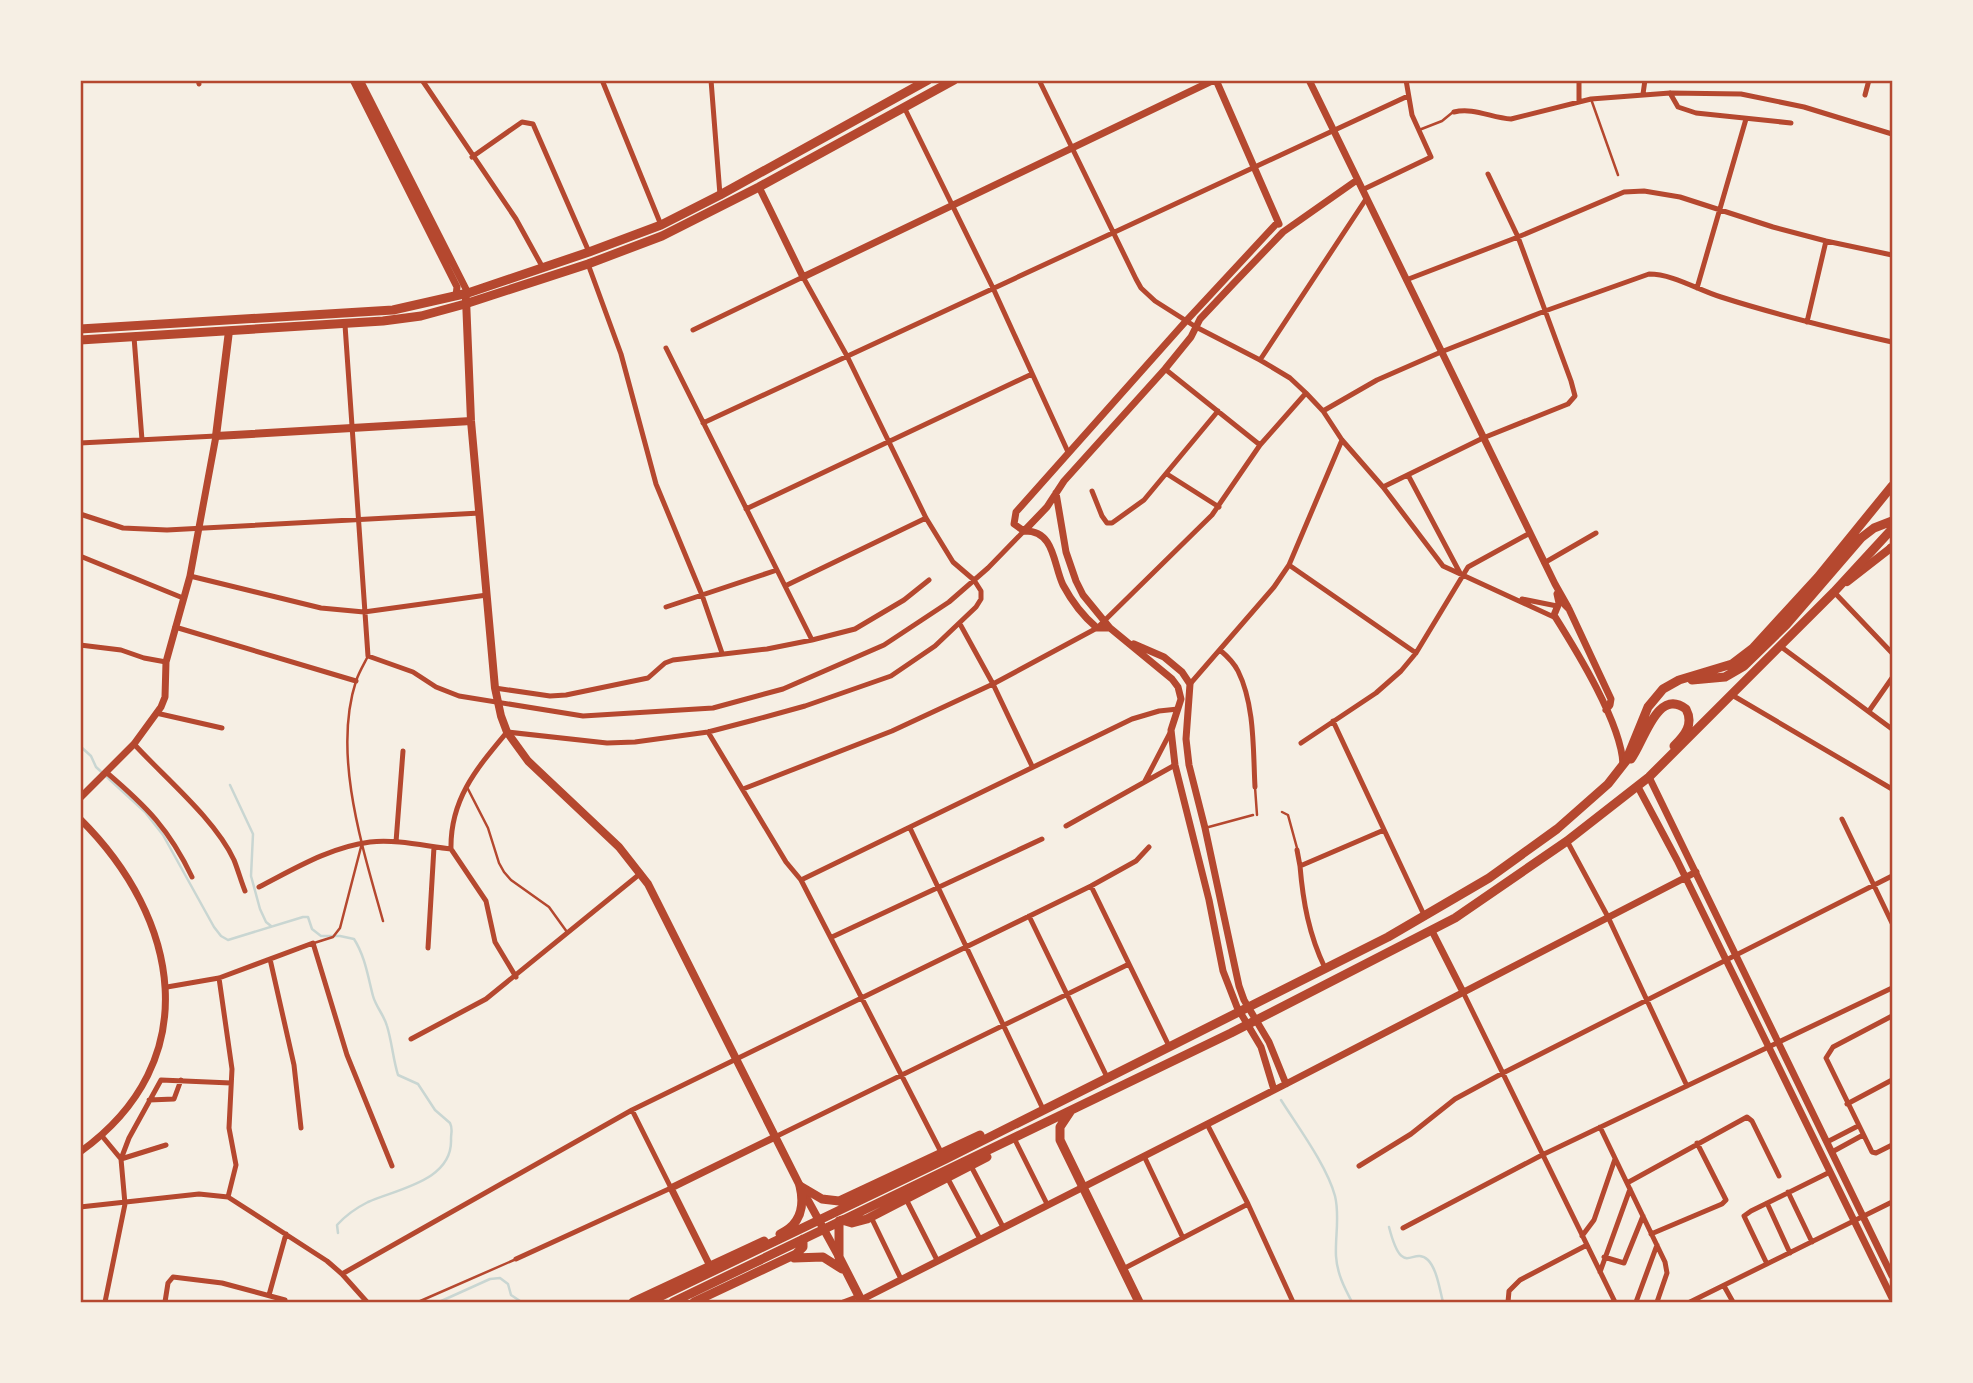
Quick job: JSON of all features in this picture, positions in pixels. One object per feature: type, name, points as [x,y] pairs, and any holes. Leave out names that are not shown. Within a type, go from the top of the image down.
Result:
[{"type":"main road","points":[[80,329],[393,310],[468,293],[589,253],[661,225],[928,80]]},
{"type":"main road","points":[[80,340],[345,325],[421,316],[464,304],[588,264],[662,236],[759,187],[954,80]]},
{"type":"main road","points":[[468,293],[464,304],[471,421],[495,688],[507,732],[528,761],[588,817],[641,873],[860,1299]]},
{"type":"main road","points":[[456,296],[464,304]]},
{"type":"main road","points":[[229,331],[216,436],[350,426],[471,421]]},
{"type":"main road","points":[[1608,784],[1623,766],[1648,707],[1659,694],[1673,683],[1723,668],[1747,654],[1818,577],[1892,486]]},
{"type":"main road","points":[[1673,683],[1719,679],[1735,673],[1802,607],[1861,538],[1874,527],[1892,521]]},
{"type":"main road","points":[[673,1303],[1273,1012],[1432,932],[1473,906],[1567,841],[1638,787],[1732,695],[1892,529]]},
{"type":"main road","points":[[1833,592],[1892,548]]},
{"type":"main road","points":[[649,1303],[1225,1019],[1425,917],[1521,857],[1608,784],[1636,752],[1661,708],[1672,704],[1686,709],[1690,722],[1683,736],[1611,809]]},
{"type":"main road","points":[[1071,1111],[1060,1127],[1059,1137],[1139,1303]]},
{"type":"main road","points":[[839,1213],[840,1219],[848,1223],[871,1217],[948,1179],[1014,1138]]},
{"type":"main road","points":[[800,1186],[818,1198],[839,1201],[943,1156]]},
{"type":"main road","points":[[633,1303],[786,1231],[796,1222],[802,1210],[800,1186]]},
{"type":"main road","points":[[839,1257],[839,1213],[851,1196]]},
{"type":"main road","points":[[694,1303],[799,1252],[804,1244],[802,1237],[798,1232],[786,1231]]},
{"type":"main road","points":[[785,1259],[823,1257],[835,1262],[847,1274]]},
{"type":"street","points":[[354,80],[457,287],[456,296]]},
{"type":"street","points":[[360,80],[414,181],[468,293]]},
{"type":"street","points":[[422,80],[516,219],[544,268]]},
{"type":"street","points":[[602,80],[661,225]]},
{"type":"street","points":[[712,80],[720,195]]},
{"type":"street","points":[[1039,80],[1141,288],[1154,301],[1196,327],[1290,378],[1323,411],[1342,440],[1383,487],[1443,566],[1557,619],[1567,619],[1569,611]]},
{"type":"street","points":[[693,330],[1215,80],[1283,232]]},
{"type":"street","points":[[1309,80],[1611,699],[1606,710]]},
{"type":"street","points":[[1362,190],[1430,158],[1408,96],[1406,80]]},
{"type":"street","points":[[1578,80],[1578,102]]},
{"type":"street","points":[[1643,94],[1645,80]]},
{"type":"street","points":[[1865,95],[1869,80]]},
{"type":"street","points":[[1670,93],[1675,104],[1685,110],[1791,123]]},
{"type":"street","points":[[1454,112],[1465,110],[1511,119],[1591,99],[1643,94],[1756,96],[1836,116],[1892,134]]},
{"type":"street","points":[[704,423],[1408,96]]},
{"type":"street","points":[[904,107],[993,288],[1069,452]]},
{"type":"street","points":[[1697,288],[1746,119]]},
{"type":"street","points":[[472,157],[522,122],[533,124],[589,253]]},
{"type":"street","points":[[1383,487],[1483,438],[1561,407],[1574,399],[1572,381],[1518,237],[1488,174]]},
{"type":"street","points":[[345,325],[368,656],[413,671],[436,688],[459,696],[583,716],[690,710],[750,699],[783,689],[884,645],[949,602],[1024,531],[1064,481],[1165,369],[1217,301],[1283,232],[1357,180]]},
{"type":"street","points":[[516,976],[495,942],[486,901],[451,849],[452,821],[457,804],[480,765],[507,732],[607,743],[659,740],[708,732],[805,706],[891,676],[915,661],[960,624],[981,599],[981,591],[974,580],[953,562],[926,518],[759,187]]},
{"type":"street","points":[[1406,280],[1624,192],[1662,193],[1826,241],[1892,255]]},
{"type":"street","points":[[1261,360],[1366,199]]},
{"type":"street","points":[[1097,628],[1087,619],[1063,584],[1046,540],[1034,531],[1024,531],[1014,524],[1014,516],[1185,320],[1278,222]]},
{"type":"street","points":[[1807,322],[1826,241]]},
{"type":"street","points":[[588,264],[621,354],[656,484],[702,595],[722,653]]},
{"type":"street","points":[[1323,411],[1377,380],[1441,352],[1649,274],[1665,276],[1807,322],[1892,342]]},
{"type":"street","points":[[134,337],[142,440]]},
{"type":"street","points":[[666,348],[812,640]]},
{"type":"street","points":[[1165,369],[1260,444]]},
{"type":"street","points":[[746,509],[1032,374]]},
{"type":"street","points":[[743,789],[892,731],[993,684],[1097,628],[1108,625],[1219,507],[1260,444],[1306,393]]},
{"type":"street","points":[[1093,491],[1102,516],[1110,523],[1144,500],[1218,411]]},
{"type":"street","points":[[80,443],[216,436],[190,576],[166,662],[165,697],[134,744],[80,798]]},
{"type":"street","points":[[1145,780],[1171,730],[1190,684],[1274,587],[1289,565],[1342,440]]},
{"type":"street","points":[[1167,474],[1219,507]]},
{"type":"street","points":[[1408,475],[1461,576]]},
{"type":"street","points":[[1056,493],[1059,519],[1072,573],[1083,595],[1108,625],[1175,681],[1185,699],[1187,758],[1241,994],[1269,1042],[1286,1084]]},
{"type":"street","points":[[80,514],[109,525],[137,530],[480,513]]},
{"type":"street","points":[[785,586],[926,518]]},
{"type":"street","points":[[1301,743],[1393,679],[1416,653],[1468,567],[1530,533]]},
{"type":"street","points":[[1544,563],[1596,533]]},
{"type":"street","points":[[80,556],[183,598]]},
{"type":"street","points":[[1289,565],[1416,653]]},
{"type":"street","points":[[666,607],[777,570]]},
{"type":"street","points":[[190,576],[321,608],[364,611],[487,595]]},
{"type":"street","points":[[495,688],[550,696],[566,695],[648,678],[664,663],[673,660],[766,649],[812,640],[855,629],[904,600],[929,580]]},
{"type":"street","points":[[1555,584],[1559,600],[1554,612],[1577,649],[1606,710],[1621,745],[1623,766]]},
{"type":"street","points":[[1833,592],[1892,653]]},
{"type":"street","points":[[1508,597],[1558,606],[1569,611]]},
{"type":"street","points":[[960,624],[993,684],[1032,766]]},
{"type":"street","points":[[175,627],[356,681]]},
{"type":"street","points":[[1127,641],[1164,657],[1182,672],[1190,684]]},
{"type":"street","points":[[80,645],[121,650],[166,662]]},
{"type":"street","points":[[1780,646],[1892,729]]},
{"type":"street","points":[[1220,650],[1237,668],[1246,697],[1255,787]]},
{"type":"street","points":[[1870,711],[1892,678]]},
{"type":"street","points":[[1732,695],[1892,789]]},
{"type":"street","points":[[801,880],[1132,719],[1178,709]]},
{"type":"street","points":[[156,713],[222,728]]},
{"type":"street","points":[[1333,721],[1425,917]]},
{"type":"street","points":[[1171,730],[1175,765],[1228,985],[1237,1007],[1261,1047],[1274,1090]]},
{"type":"street","points":[[708,732],[786,862],[801,880],[943,1156]]},
{"type":"street","points":[[134,744],[169,778],[222,841],[233,859],[245,891]]},
{"type":"street","points":[[396,842],[403,751]]},
{"type":"street","points":[[1066,826],[1175,765]]},
{"type":"street","points":[[104,774],[154,816],[175,842],[192,877]]},
{"type":"street","points":[[1649,777],[1892,1276]]},
{"type":"street","points":[[1638,787],[1686,877],[1892,1298]]},
{"type":"street","points":[[80,819],[118,860],[132,883],[157,939],[167,987],[163,1027],[153,1061],[136,1094],[102,1136],[80,1152]]},
{"type":"street","points":[[1842,819],[1892,923]]},
{"type":"street","points":[[910,828],[1043,1109]]},
{"type":"street","points":[[1300,866],[1384,830]]},
{"type":"street","points":[[832,937],[1042,839]]},
{"type":"street","points":[[1567,841],[1608,917],[1688,1086]]},
{"type":"street","points":[[259,887],[308,862],[362,844],[396,842],[451,849]]},
{"type":"street","points":[[428,948],[434,847]]},
{"type":"street","points":[[342,1273],[632,1110],[1091,886],[1136,861],[1149,847]]},
{"type":"street","points":[[1297,850],[1310,933],[1325,968]]},
{"type":"street","points":[[843,1303],[860,1299],[901,1279],[1696,872]]},
{"type":"street","points":[[411,1039],[486,999],[641,873]]},
{"type":"street","points":[[1359,1166],[1411,1134],[1455,1099],[1892,876]]},
{"type":"street","points":[[1091,886],[1169,1046]]},
{"type":"street","points":[[1210,907],[1217,923],[1222,925],[1226,922]]},
{"type":"street","points":[[1029,916],[1107,1077]]},
{"type":"street","points":[[1432,932],[1615,1303]]},
{"type":"street","points":[[167,987],[219,978],[313,943],[347,1055],[392,1166]]},
{"type":"street","points":[[270,959],[294,1065],[301,1128]]},
{"type":"street","points":[[516,1259],[671,1188],[1129,964]]},
{"type":"street","points":[[219,978],[231,1058],[229,1128],[236,1165],[229,1197]]},
{"type":"street","points":[[1403,1228],[1542,1155],[1892,988]]},
{"type":"street","points":[[1892,1016],[1828,1052],[1826,1062],[1873,1153],[1892,1145]]},
{"type":"street","points":[[105,1303],[125,1204],[121,1159],[149,1100],[161,1080],[231,1083]]},
{"type":"street","points":[[149,1100],[174,1099],[181,1080]]},
{"type":"street","points":[[1847,1104],[1892,1080]]},
{"type":"street","points":[[632,1110],[710,1266]]},
{"type":"street","points":[[1600,1272],[1628,1186],[1697,1143],[1747,1117],[1752,1121],[1779,1176]]},
{"type":"street","points":[[1207,1124],[1248,1204],[1293,1303]]},
{"type":"street","points":[[1827,1142],[1858,1126]]},
{"type":"street","points":[[1600,1128],[1665,1262],[1667,1273],[1657,1303]]},
{"type":"street","points":[[1832,1152],[1863,1135]]},
{"type":"street","points":[[102,1136],[121,1159]]},
{"type":"street","points":[[1014,1138],[1046,1205]]},
{"type":"street","points":[[1651,1234],[1722,1205],[1726,1200],[1697,1143]]},
{"type":"street","points":[[121,1159],[166,1145]]},
{"type":"street","points":[[1144,1156],[1183,1238]]},
{"type":"street","points":[[1582,1236],[1594,1220],[1615,1159]]},
{"type":"street","points":[[971,1166],[1003,1227]]},
{"type":"street","points":[[1767,1264],[1745,1220],[1746,1214],[1830,1172]]},
{"type":"street","points":[[948,1179],[980,1238]]},
{"type":"street","points":[[1788,1192],[1812,1242]]},
{"type":"street","points":[[80,1208],[199,1194],[229,1197],[302,1243],[342,1273],[367,1303]]},
{"type":"street","points":[[906,1199],[937,1260]]},
{"type":"street","points":[[1690,1303],[1892,1202]]},
{"type":"street","points":[[1767,1203],[1790,1253]]},
{"type":"street","points":[[1123,1269],[1248,1204]]},
{"type":"street","points":[[1604,1257],[1622,1263],[1625,1261],[1643,1216]]},
{"type":"street","points":[[871,1217],[901,1279]]},
{"type":"street","points":[[269,1295],[286,1234]]},
{"type":"street","points":[[1508,1303],[1509,1291],[1520,1280],[1587,1245]]},
{"type":"street","points":[[1636,1303],[1657,1245]]},
{"type":"street","points":[[165,1303],[173,1277],[222,1283],[285,1300]]},
{"type":"street","points":[[1724,1286],[1732,1303]]},
{"type":"lane","points":[[1591,99],[1618,175]]},
{"type":"lane","points":[[1419,130],[1446,119],[1454,112]]},
{"type":"lane","points":[[368,656],[356,681],[348,727],[348,749],[362,844],[383,921]]},
{"type":"lane","points":[[467,787],[488,828],[504,872],[549,907],[567,932]]},
{"type":"lane","points":[[1205,828],[1255,815],[1255,787]]},
{"type":"lane","points":[[1282,812],[1288,815],[1297,850]]},
{"type":"lane","points":[[313,943],[333,937],[340,928],[362,844]]},
{"type":"lane","points":[[418,1303],[516,1259]]},
{"type":"waterway","points":[[80,746],[91,756],[96,767],[145,812],[163,835],[221,936],[228,940],[308,917],[312,929],[321,936],[354,939],[358,946],[374,1000],[387,1026],[398,1075],[418,1084],[435,1110],[450,1123],[452,1131],[449,1153],[443,1165],[433,1174],[359,1207],[337,1225],[338,1233]]},
{"type":"waterway","points":[[230,785],[253,834],[251,876],[260,909],[271,926]]},
{"type":"waterway","points":[[1281,1100],[1331,1184],[1337,1211],[1337,1262],[1341,1280],[1352,1302]]},
{"type":"waterway","points":[[1389,1227],[1394,1243],[1403,1257],[1422,1256],[1431,1264],[1443,1302]]},
{"type":"waterway","points":[[439,1302],[490,1279],[500,1278],[508,1284],[511,1295],[520,1301]]}]
